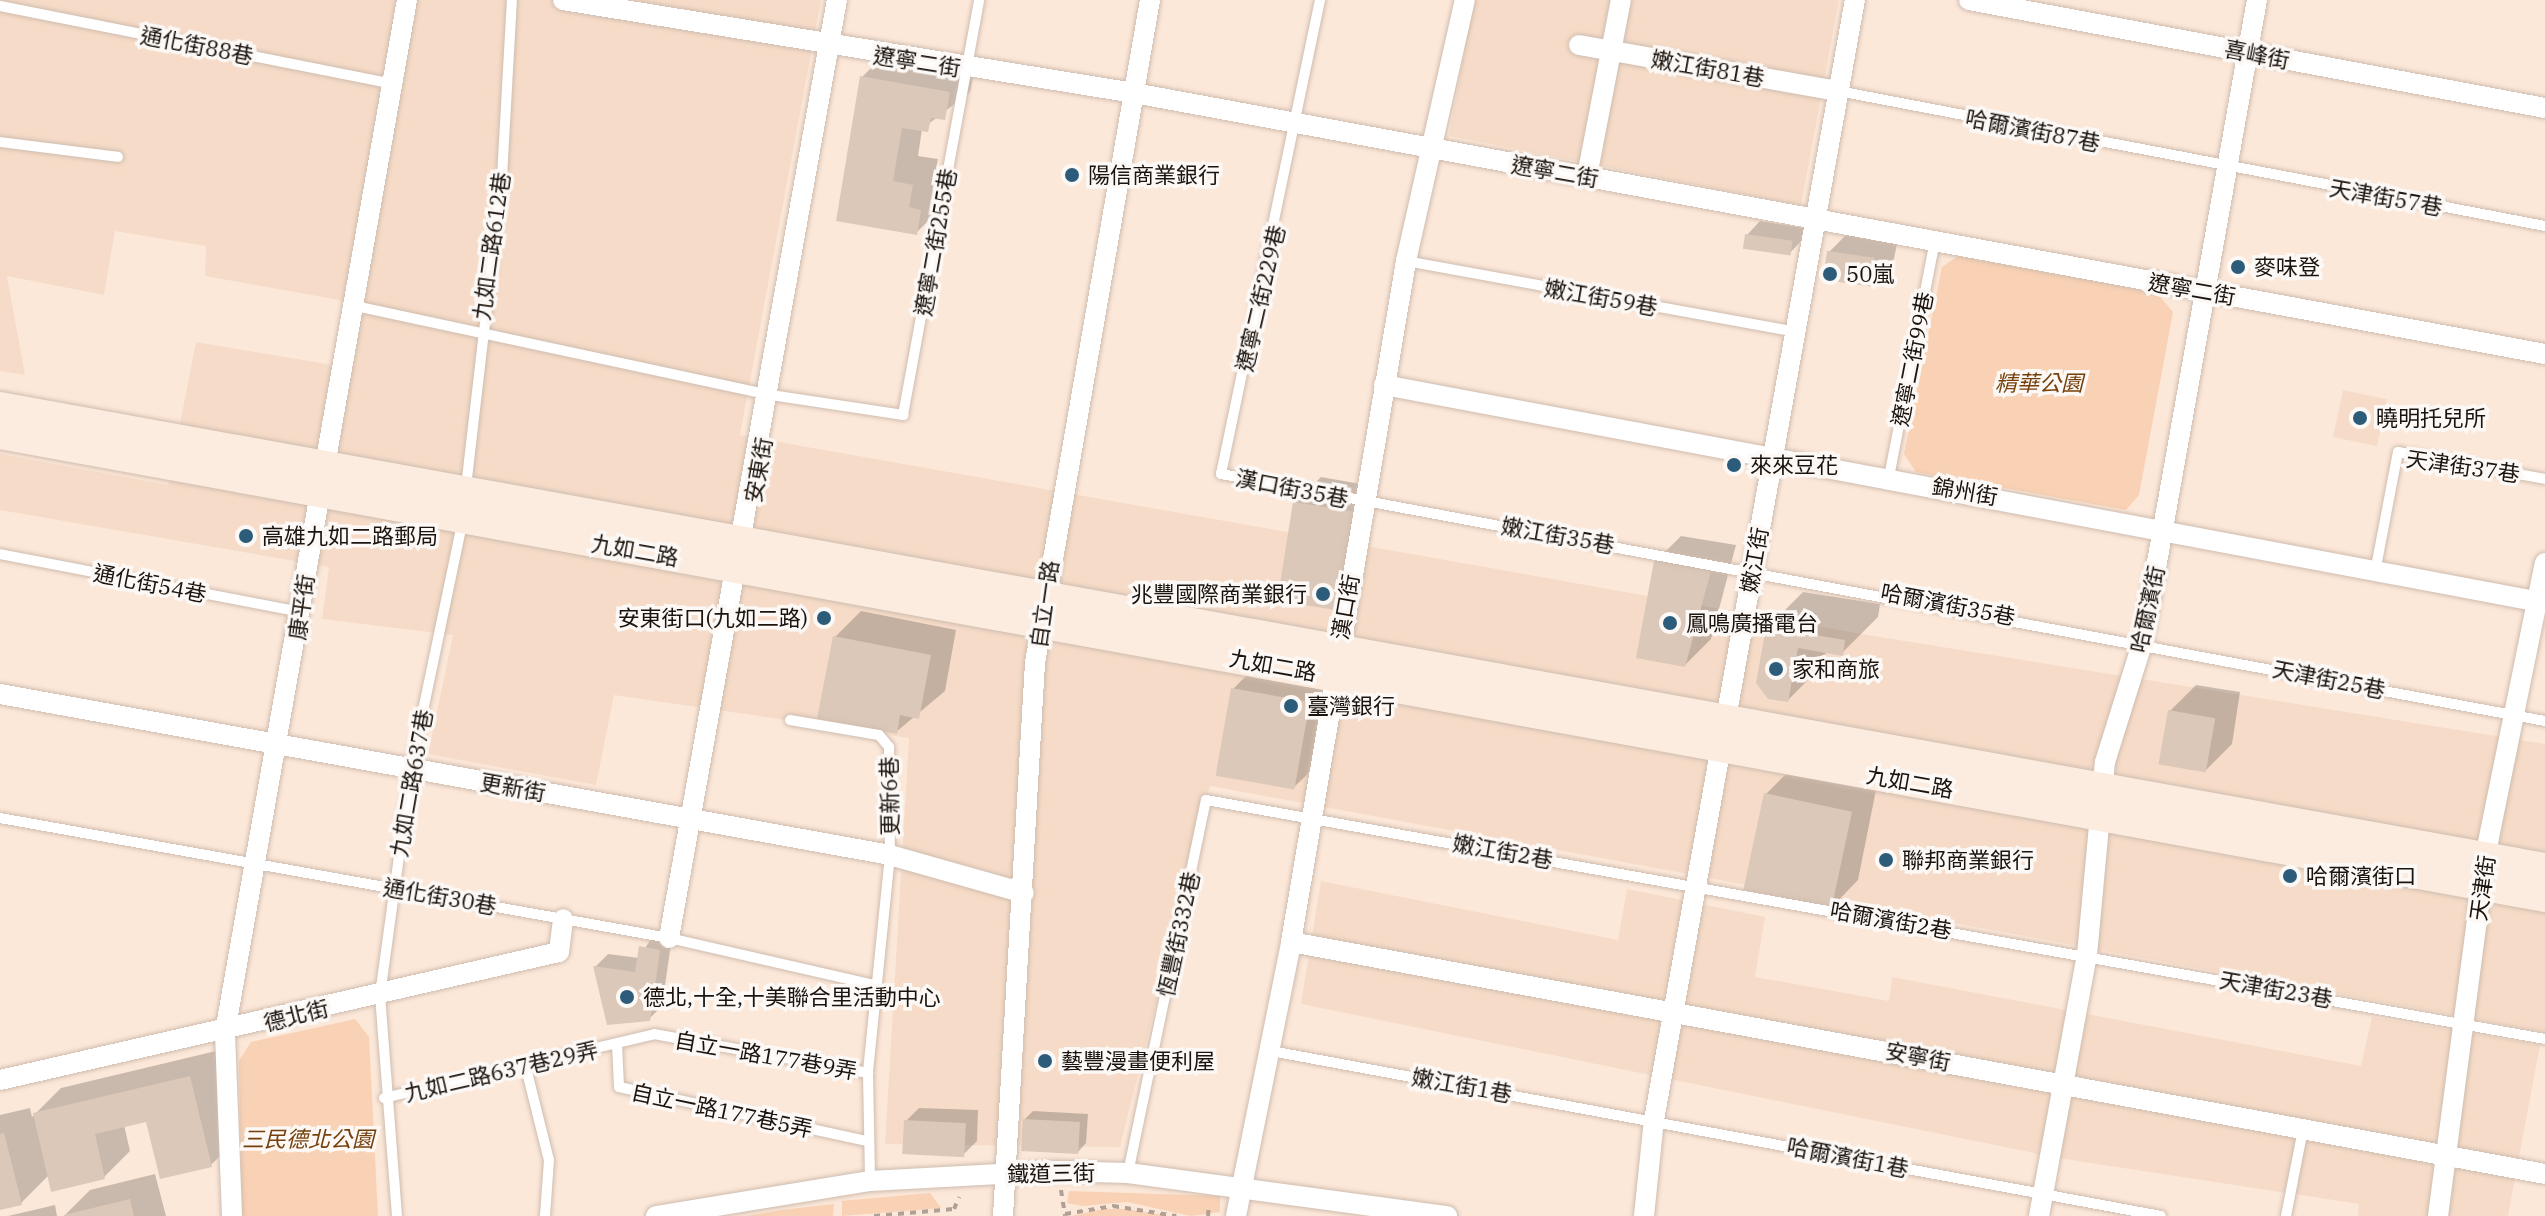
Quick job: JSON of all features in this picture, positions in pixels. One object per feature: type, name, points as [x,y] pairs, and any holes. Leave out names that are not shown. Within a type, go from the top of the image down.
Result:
[{"type":"street","name":"康平街","points":[[232,1216],[225,1032],[281,745],[320,479],[355,306],[407,0]]},
{"type":"street","name":"遼寧二街","points":[[563,0],[829,48],[1134,93],[2545,354]]},
{"type":"street","name":"安東街","points":[[669,938],[771,395],[837,0]]},
{"type":"street","name":"自立一路","points":[[1003,1216],[1042,610],[1150,0]]},
{"type":"street","name":"漢口街","points":[[1236,1216],[1291,942],[1335,662],[1406,261],[1465,0]]},
{"type":"street","points":[[1587,176],[1621,0]]},
{"type":"street","name":"嫩江街","points":[[1644,1216],[1654,1120],[1855,0]]},
{"type":"street","name":"喜峰街","points":[[1969,0],[2545,108]]},
{"type":"street","name":"哈爾濱街","points":[[2039,1216],[2087,955],[2099,802],[2143,641],[2257,0]]},
{"type":"street","name":"嫩江街81巷","points":[[1579,45],[1838,91]]},
{"type":"street","name":"錦州街","points":[[1384,385],[2376,567],[2541,603]]},
{"type":"street","name":"九如二路","points":[[0,407],[320,479]]},
{"type":"street","name":"九如二路","points":[[0,434],[320,479],[1335,662],[2483,871],[2545,897]]},
{"type":"street","name":"天津街","points":[[2438,1216],[2449,1156],[2483,871],[2541,603],[2545,563]]},
{"type":"street","name":"更新街","points":[[0,694],[890,855],[1024,893]]},
{"type":"street","name":"九如二路","points":[[2483,871],[2545,868]]},
{"type":"street","name":"德北街","points":[[0,1080],[225,1032],[559,952],[563,919]]},
{"type":"street","name":"安寧街","points":[[1291,942],[2545,1174]]},
{"type":"street","name":"鐵道三街","points":[[656,1216],[870,1181],[1006,1174],[1128,1173],[1447,1216]]},
{"type":"lane","name":"九如二路612巷","points":[[465,505],[479,331],[502,177],[512,0]]},
{"type":"lane","name":"遼寧二街255巷","points":[[771,395],[903,415],[979,0]]},
{"type":"lane","name":"遼寧二街229巷","points":[[1221,474],[1299,123],[1320,0]]},
{"type":"lane","name":"通化街88巷","points":[[0,6],[395,84]]},
{"type":"lane","name":"哈爾濱街87巷","points":[[1838,91],[2227,168]]},
{"type":"lane","points":[[0,142],[118,157]]},
{"type":"lane","name":"天津街57巷","points":[[2227,168],[2545,226]]},
{"type":"lane","name":"遼寧二街99巷","points":[[1889,477],[1935,241]]},
{"type":"lane","name":"嫩江街59巷","points":[[1406,261],[1795,332]]},
{"type":"lane","points":[[355,306],[771,395]]},
{"type":"lane","name":"天津街37巷","points":[[2376,567],[2398,452],[2545,479]]},
{"type":"lane","name":"漢口街35巷","points":[[1221,474],[1364,502]]},
{"type":"lane","name":"嫩江街35巷","points":[[1364,502],[1753,567]]},
{"type":"lane","name":"九如二路637巷","points":[[397,1216],[384,1098],[380,995],[411,768],[465,505]]},
{"type":"lane","name":"通化街54巷","points":[[0,554],[300,612]]},
{"type":"lane","name":"哈爾濱街35巷","points":[[1753,567],[2143,641]]},
{"type":"lane","name":"天津街25巷","points":[[2143,641],[2545,721]]},
{"type":"lane","name":"更新6巷","points":[[790,720],[879,735],[889,747],[890,855],[868,1073],[870,1181]]},
{"type":"lane","name":"恆豐街332巷","points":[[1128,1173],[1206,800],[1311,818]]},
{"type":"lane","name":"通化街30巷","points":[[0,818],[255,866],[393,886],[669,938],[878,986]]},
{"type":"lane","name":"嫩江街2巷","points":[[1311,818],[1696,885]]},
{"type":"lane","name":"哈爾濱街2巷","points":[[1696,885],[2087,955]]},
{"type":"lane","name":"天津街23巷","points":[[2087,955],[2545,1039]]},
{"type":"lane","name":"自立一路177巷9弄","points":[[617,1044],[654,1034],[868,1073]]},
{"type":"lane","name":"九如二路637巷29弄","points":[[384,1098],[526,1068],[617,1044]]},
{"type":"lane","name":"自立一路177巷5弄","points":[[617,1044],[619,1087],[867,1141]]},
{"type":"lane","name":"嫩江街1巷","points":[[1271,1051],[1654,1120]]},
{"type":"lane","points":[[526,1068],[549,1160],[545,1216]]},
{"type":"lane","name":"哈爾濱街1巷","points":[[1654,1120],[2161,1216]]},
{"type":"lane","points":[[2286,1216],[2303,1129]]},
{"type":"path","points":[[1061,1190],[1065,1215],[1113,1206],[1176,1216]]},
{"type":"path","points":[[956,1216],[954,1209],[961,1191]]},
{"type":"path","points":[[1208,1216],[1209,1204]]},
{"type":"path","points":[[874,1216],[954,1209]]},
{"type":"shaded area","points":[[0,0],[821,0],[740,435],[1868,635],[2545,744],[2545,1032],[1210,786],[1120,1147],[885,1144],[909,738],[614,695],[596,785],[428,754],[453,635],[322,619],[329,567],[0,510],[0,454],[168,485],[196,342],[332,365],[345,301],[205,276],[206,246],[115,231],[104,295],[7,276],[25,375],[0,371]]},
{"type":"shaded area","points":[[1474,0],[1839,0],[1801,205],[1449,136]]},
{"type":"shaded area","name":"曉明托兒所","points":[[2343,390],[2387,399],[2377,446],[2333,437]]},
{"type":"shaded area","points":[[1321,881],[1618,940],[1627,889],[1765,917],[1755,977],[1889,1001],[1892,977],[2361,1066],[2372,1017],[2540,1045],[2508,1216],[2358,1216],[2359,1204],[2058,1158],[1301,1004]]},
{"type":"green space","name":"精華公園","points":[[1958,256],[2156,292],[2173,312],[2139,495],[2126,510],[1916,472],[1904,454],[1942,267]]},
{"type":"green space","name":"三民德北公園","points":[[355,1019],[369,1037],[378,1216],[242,1216],[239,1061],[251,1042]]},
{"type":"green space","points":[[1069,1191],[1220,1196],[1220,1212],[1191,1216],[1127,1202],[1082,1206],[1067,1203]]},
{"type":"green space","points":[[930,1193],[941,1208],[842,1216],[842,1201]]},
{"type":"green space","points":[[834,1204],[833,1216],[746,1216],[782,1210]]},
{"type":"green space","points":[[1104,1209],[1127,1209],[1169,1216],[1071,1216]]},
{"type":"building","points":[[860,76],[950,92],[945,120],[931,118],[928,132],[902,128],[893,181],[913,185],[909,207],[921,210],[917,235],[836,221]]},
{"type":"building","points":[[1745,234],[1793,241],[1790,256],[1743,249]]},
{"type":"building","points":[[1827,251],[1875,258],[1870,286],[1823,280]]},
{"type":"building","points":[[1293,502],[1353,512],[1338,610],[1277,601]]},
{"type":"building","name":"鳳鳴廣播電台","points":[[1654,561],[1711,571],[1685,667],[1636,658]]},
{"type":"building","name":"家和商旅","points":[[1766,627],[1845,640],[1843,656],[1798,648],[1788,702],[1768,699],[1756,683]]},
{"type":"building","points":[[833,636],[931,655],[919,719],[900,715],[897,734],[817,719]]},
{"type":"building","points":[[1231,688],[1310,702],[1294,790],[1216,776]]},
{"type":"building","points":[[2168,710],[2215,718],[2206,772],[2158,764]]},
{"type":"building","points":[[1764,793],[1852,812],[1831,909],[1743,890]]},
{"type":"building","name":"德北,十全,十美聯合里活動中心","points":[[639,946],[660,950],[650,1021],[607,1025],[593,966],[635,972]]},
{"type":"building","points":[[190,1076],[212,1167],[160,1179],[146,1122],[95,1134],[105,1179],[51,1192],[33,1113]]},
{"type":"building","points":[[1023,1119],[1080,1122],[1078,1154],[1021,1151]]},
{"type":"building","points":[[904,1120],[966,1123],[964,1157],[902,1154]]},
{"type":"building","points":[[4,1133],[22,1205],[0,1210],[0,1134]]},
{"type":"building","points":[[130,1199],[134,1216],[64,1216],[64,1215]]},
{"type":"place","name":"陽信商業銀行","points":[[1072,175]]},
{"type":"place","name":"麥味登","points":[[2238,267]]},
{"type":"place","name":"50嵐","points":[[1830,274]]},
{"type":"place","name":"曉明托兒所","points":[[2360,418]]},
{"type":"place","name":"來來豆花","points":[[1734,465]]},
{"type":"place","name":"高雄九如二路郵局","points":[[246,536]]},
{"type":"place","name":"兆豐國際商業銀行","points":[[1323,594]]},
{"type":"place","name":"安東街口(九如二路)","points":[[824,618]]},
{"type":"place","name":"鳳鳴廣播電台","points":[[1670,623]]},
{"type":"place","name":"家和商旅","points":[[1776,669]]},
{"type":"place","name":"臺灣銀行","points":[[1291,706]]},
{"type":"place","name":"聯邦商業銀行","points":[[1886,860]]},
{"type":"place","name":"哈爾濱街口","points":[[2290,876]]},
{"type":"place","name":"德北,十全,十美聯合里活動中心","points":[[627,997]]},
{"type":"place","name":"藝豐漫畫便利屋","points":[[1045,1061]]}]
